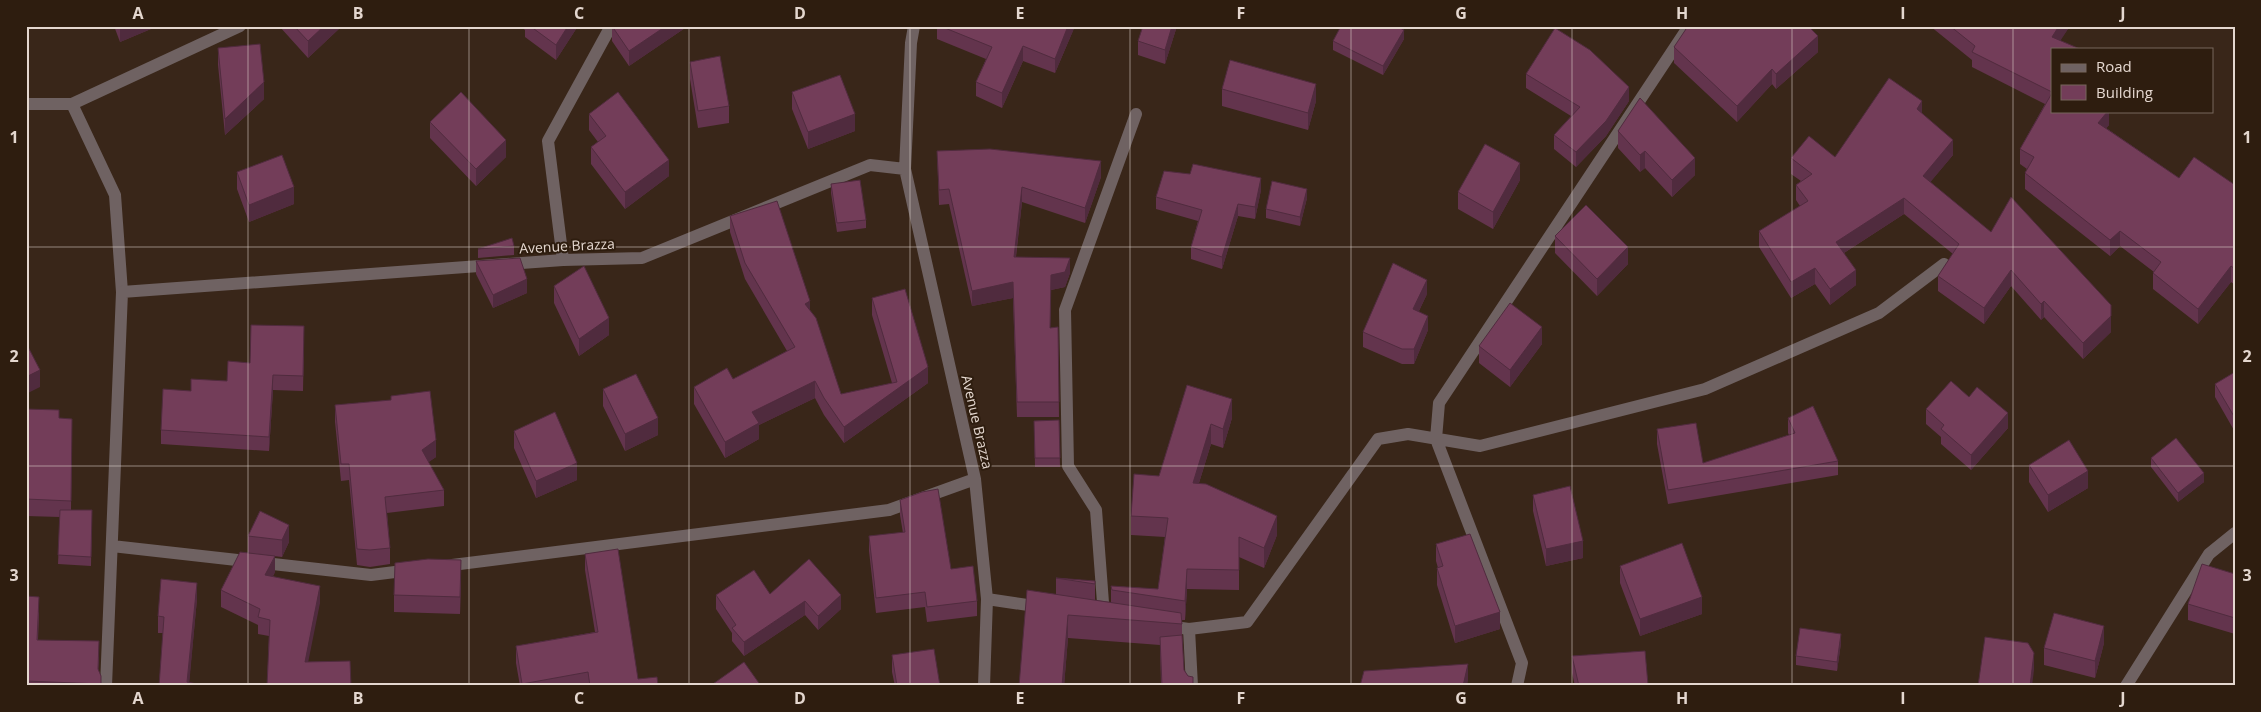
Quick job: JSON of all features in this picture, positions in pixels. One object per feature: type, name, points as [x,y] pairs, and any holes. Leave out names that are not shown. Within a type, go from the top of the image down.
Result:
[{"type":"street","points":[[26,104],[72,104],[240,26]]},
{"type":"street","points":[[563,260],[548,141],[611,26]]},
{"type":"street","name":"Avenue Brazza","points":[[914,26],[911,43],[905,169],[975,479],[986,599],[984,686]]},
{"type":"street","points":[[1518,686],[1522,663],[1436,439],[1439,403],[1689,26]]},
{"type":"street","points":[[72,104],[115,196],[122,292],[106,686]]},
{"type":"street","points":[[1104,616],[1096,510],[1068,466],[1065,310],[1136,114]]},
{"type":"street","name":"Avenue Brazza","points":[[122,292],[563,260],[642,258],[870,165],[905,169]]},
{"type":"street","points":[[1152,624],[1189,629],[1247,622],[1378,439],[1408,434],[1480,446],[1704,389],[1879,313],[1944,264]]},
{"type":"street","points":[[112,546],[371,575],[890,510],[975,479]]},
{"type":"street","points":[[2126,686],[2209,554],[2235,534]]},
{"type":"street","points":[[986,599],[1055,609]]},
{"type":"street","points":[[1189,629],[1192,686]]},
{"type":"building","points":[[294,26],[324,26],[308,41]]},
{"type":"building","points":[[530,26],[568,26],[556,45]]},
{"type":"building","points":[[612,26],[666,26],[629,51]]},
{"type":"building","points":[[940,26],[1068,26],[1055,59],[1023,46],[1002,93],[976,82],[992,47]]},
{"type":"building","points":[[1143,26],[1172,26],[1165,50],[1138,41]]},
{"type":"building","points":[[1341,26],[1396,26],[1404,30],[1383,66],[1333,41]]},
{"type":"building","points":[[1689,26],[1808,26],[1818,36],[1776,74],[1772,69],[1737,106],[1674,47]]},
{"type":"building","points":[[1950,26],[2059,26],[2052,37],[2078,48],[2051,48],[2051,92],[1972,52],[1975,46]]},
{"type":"building","points":[[1555,28],[1590,50],[1629,87],[1606,121],[1576,152],[1554,135],[1580,107],[1526,74]]},
{"type":"building","points":[[260,44],[264,82],[225,119],[218,48]]},
{"type":"building","points":[[720,56],[729,106],[698,111],[690,62]]},
{"type":"building","points":[[1230,60],[1316,84],[1308,113],[1222,89]]},
{"type":"building","points":[[840,75],[855,114],[808,132],[792,92]]},
{"type":"building","points":[[1889,78],[1922,101],[1917,109],[1953,140],[1923,176],[1991,232],[2011,197],[2111,305],[2111,316],[2083,343],[2044,301],[2041,304],[2011,270],[1984,308],[1938,276],[1959,244],[1904,198],[1836,242],[1856,270],[1830,289],[1815,268],[1791,282],[1759,231],[1808,201],[1796,185],[1812,174],[1791,158],[1809,136],[1835,157]]},
{"type":"building","points":[[461,92],[506,140],[476,169],[430,122]]},
{"type":"building","points":[[618,92],[669,160],[625,192],[591,147],[606,136],[589,114]]},
{"type":"building","points":[[2051,95],[2051,112],[2107,112],[2098,123],[2179,178],[2194,157],[2235,185],[2235,269],[2231,266],[2198,309],[2153,273],[2161,262],[2120,231],[2110,240],[2025,173],[2034,157],[2020,149]]},
{"type":"building","points":[[1640,98],[1695,158],[1672,180],[1645,151],[1640,155],[1618,131]]},
{"type":"building","points":[[1485,144],[1520,163],[1493,212],[1458,192]]},
{"type":"building","points":[[990,149],[1101,161],[1085,208],[1022,187],[1014,257],[1070,258],[1065,272],[1051,275],[1050,328],[1058,327],[1059,402],[1017,402],[1013,282],[972,291],[949,189],[939,190],[937,151]]},
{"type":"building","points":[[282,155],[294,187],[249,205],[237,172]]},
{"type":"building","points":[[1193,164],[1261,178],[1255,207],[1238,204],[1222,257],[1191,247],[1202,210],[1156,197],[1164,171],[1190,174]]},
{"type":"building","points":[[860,180],[866,220],[837,223],[831,184]]},
{"type":"building","points":[[1272,181],[1307,189],[1300,217],[1266,209]]},
{"type":"building","points":[[777,201],[810,301],[805,304],[816,318],[841,394],[897,382],[872,298],[905,289],[928,367],[844,427],[815,381],[752,412],[759,423],[725,442],[694,387],[727,368],[733,379],[795,347],[745,263],[730,216]]},
{"type":"building","points":[[1586,205],[1628,247],[1597,279],[1555,236]]},
{"type":"building","points":[[512,238],[514,246],[478,249]]},
{"type":"building","points":[[520,258],[527,279],[493,295],[476,261]]},
{"type":"building","points":[[1393,263],[1427,280],[1413,309],[1428,316],[1414,349],[1402,349],[1363,332]]},
{"type":"building","points":[[584,266],[609,318],[579,339],[554,286]]},
{"type":"building","points":[[1510,303],[1542,327],[1510,370],[1479,346]]},
{"type":"building","points":[[251,325],[304,326],[303,376],[273,375],[269,437],[161,430],[163,389],[191,391],[191,379],[227,381],[228,361],[250,363]]},
{"type":"building","points":[[26,343],[40,370],[26,377]]},
{"type":"building","points":[[2235,372],[2235,418],[2215,384]]},
{"type":"building","points":[[636,374],[658,418],[625,434],[603,389]]},
{"type":"building","points":[[1951,381],[1969,397],[1977,387],[2008,413],[1971,455],[1941,429],[1944,425],[1926,409]]},
{"type":"building","points":[[1187,385],[1232,399],[1223,429],[1211,424],[1193,483],[1206,484],[1277,516],[1264,548],[1239,537],[1239,570],[1187,569],[1185,601],[1112,590],[1111,586],[1158,589],[1168,518],[1131,516],[1134,474],[1159,476]]},
{"type":"building","points":[[430,391],[436,440],[422,450],[444,490],[385,497],[390,548],[357,549],[349,464],[341,464],[335,405],[391,400],[391,396]]},
{"type":"building","points":[[1813,406],[1838,461],[1668,490],[1657,429],[1696,423],[1703,463],[1795,433],[1788,418]]},
{"type":"building","points":[[26,409],[59,410],[59,418],[72,419],[71,501],[26,499]]},
{"type":"building","points":[[555,412],[577,463],[536,481],[514,431]]},
{"type":"building","points":[[1059,420],[1060,458],[1035,458],[1034,421]]},
{"type":"building","points":[[2176,438],[2204,473],[2178,493],[2151,458]]},
{"type":"building","points":[[2069,440],[2088,471],[2048,495],[2029,465]]},
{"type":"building","points":[[1570,486],[1583,541],[1546,549],[1533,495]]},
{"type":"building","points":[[938,489],[951,569],[973,566],[977,601],[927,607],[925,592],[876,598],[869,536],[905,532],[900,500],[922,492]]},
{"type":"building","points":[[60,510],[92,510],[91,557],[58,555]]},
{"type":"building","points":[[260,511],[289,525],[282,540],[248,536]]},
{"type":"building","points":[[1470,534],[1500,612],[1455,626],[1437,568],[1443,566],[1436,544]]},
{"type":"building","points":[[1682,543],[1702,597],[1640,619],[1620,566]]},
{"type":"building","points":[[618,549],[638,679],[657,677],[658,686],[590,686],[588,672],[522,684],[516,646],[598,632],[585,554]]},
{"type":"building","points":[[240,552],[275,556],[265,575],[320,586],[305,662],[350,661],[351,686],[267,686],[270,620],[258,617],[260,609],[221,590]]},
{"type":"building","points":[[428,559],[461,560],[460,597],[394,595],[395,563]]},
{"type":"building","points":[[809,559],[841,595],[818,616],[805,601],[744,642],[732,628],[736,625],[716,595],[754,570],[770,594]]},
{"type":"building","points":[[2202,564],[2235,574],[2235,618],[2188,604]]},
{"type":"building","points":[[1056,578],[1095,581],[1095,584]]},
{"type":"building","points":[[161,579],[197,583],[187,682],[207,686],[159,686],[164,617],[158,616]]},
{"type":"building","points":[[1027,590],[1181,613],[1182,624],[1068,615],[1062,686],[1019,686]]},
{"type":"building","points":[[26,596],[39,597],[37,640],[99,641],[98,669],[101,676],[101,684],[26,681]]},
{"type":"building","points":[[2054,613],[2104,626],[2095,661],[2044,648]]},
{"type":"building","points":[[1800,628],[1841,634],[1837,662],[1796,656]]},
{"type":"building","points":[[1182,635],[1184,670],[1188,676],[1193,677],[1193,686],[1162,686],[1160,637]]},
{"type":"building","points":[[1985,637],[2028,643],[2034,653],[2030,686],[1978,686]]},
{"type":"building","points":[[934,649],[940,686],[897,686],[892,655]]},
{"type":"building","points":[[1645,651],[1648,685],[1579,686],[1572,656]]},
{"type":"building","points":[[744,662],[761,686],[710,686]]},
{"type":"building","points":[[1468,664],[1463,686],[1360,686],[1364,671]]}]
